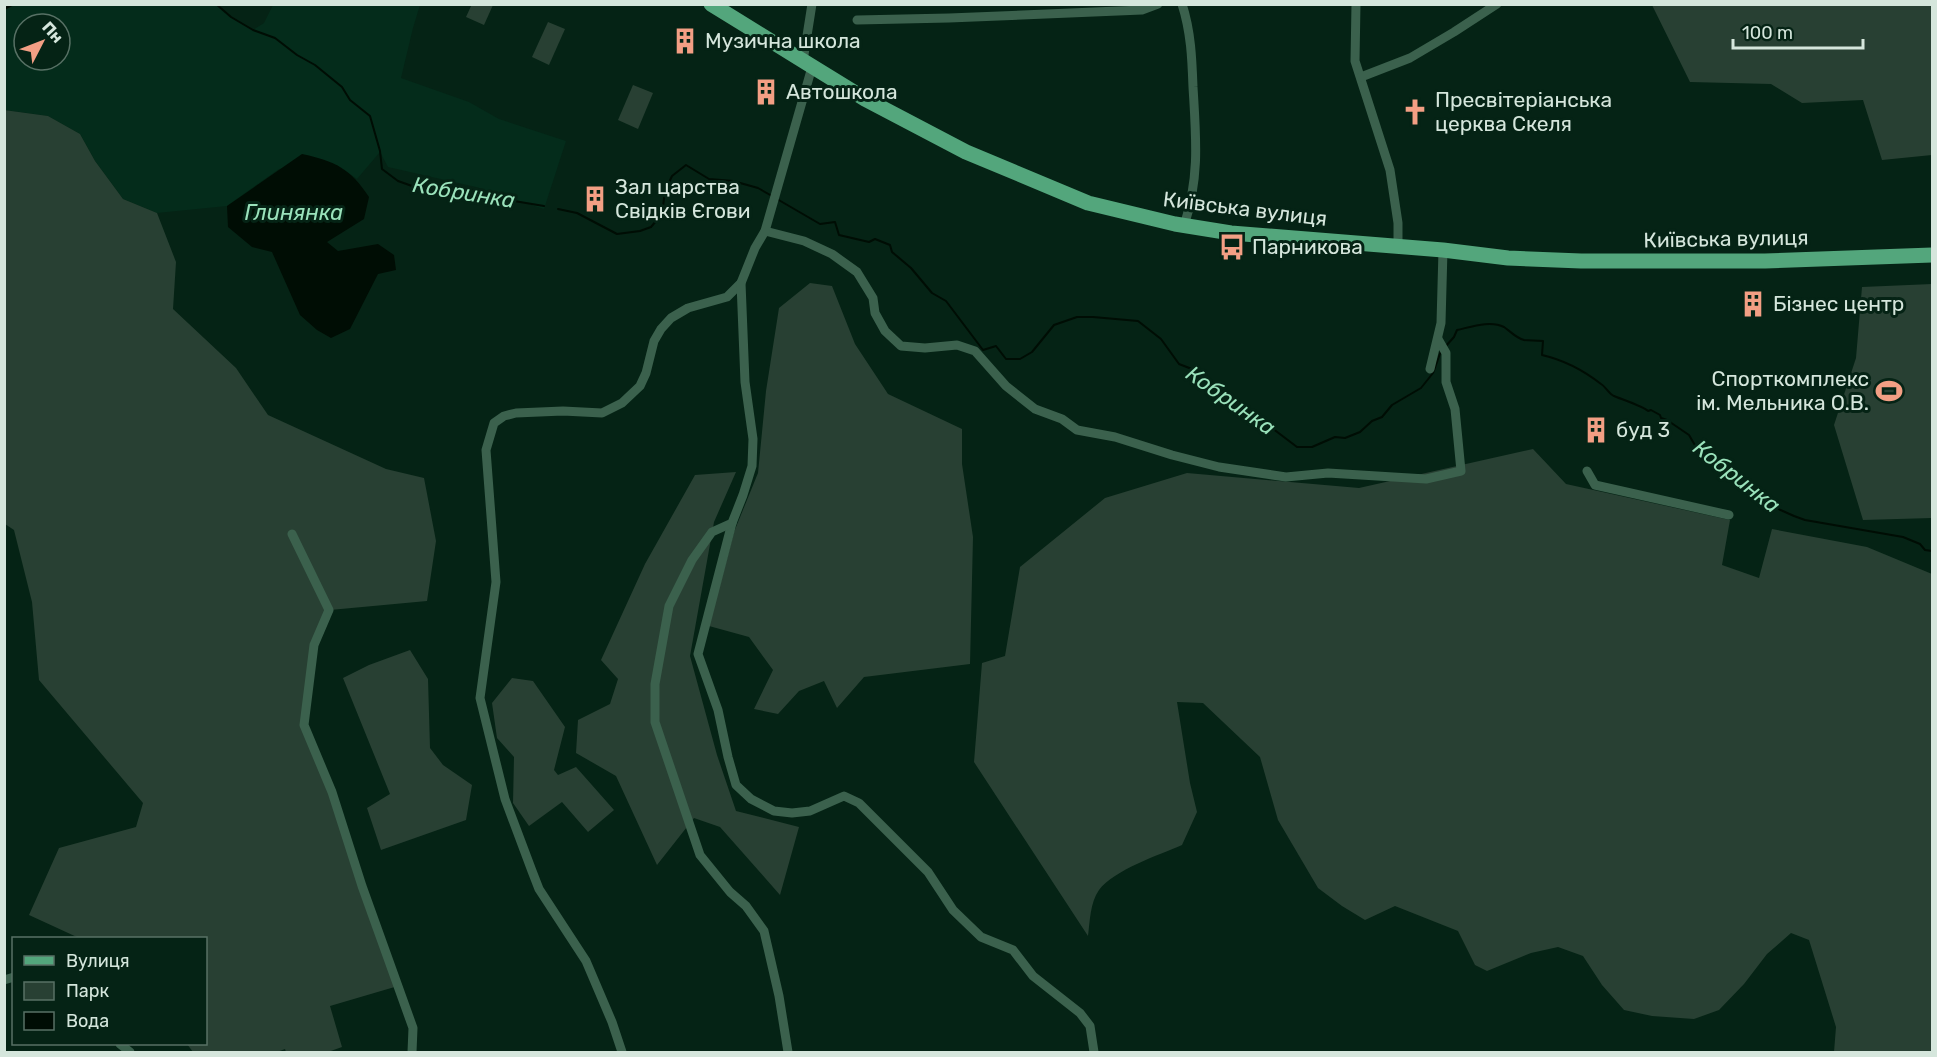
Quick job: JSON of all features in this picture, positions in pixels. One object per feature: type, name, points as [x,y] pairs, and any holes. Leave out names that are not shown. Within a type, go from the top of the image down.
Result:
[{"type":"main road","name":"Київська вулиця","points":[[711,4],[865,99],[966,152],[1088,203],[1184,226],[1231,233],[1443,249],[1508,258],[1581,261],[1765,261],[1932,255]]},
{"type":"street","points":[[622,1053],[612,1022],[586,961],[535,880],[505,799],[480,698],[496,582],[486,450],[494,423],[504,416],[527,412],[602,413],[622,403],[640,386],[646,373],[654,340],[671,318],[688,308],[727,297],[741,283],[755,248],[765,231],[773,203],[807,64],[812,4]]},
{"type":"street","points":[[858,20],[1142,10],[1158,4]]},
{"type":"street","points":[[1182,4],[1192,46],[1196,134],[1196,170],[1191,202],[1184,226]]},
{"type":"street","points":[[1356,4],[1355,61],[1390,170],[1398,223],[1398,246]]},
{"type":"street","points":[[1361,77],[1410,58],[1485,8],[1497,4]]},
{"type":"street","points":[[765,231],[804,241],[832,254],[857,272],[873,298],[875,313],[885,331],[901,346],[925,348],[957,345],[975,351],[1005,386],[1035,409],[1062,419],[1077,430],[1115,436],[1172,455],[1219,467],[1286,477],[1328,473],[1426,478],[1461,471],[1455,409],[1446,382],[1442,346],[1443,249]]},
{"type":"street","points":[[741,283],[745,382],[753,439],[752,466],[732,523],[698,654],[718,710],[736,785],[751,799],[774,811],[792,813],[810,811],[844,796],[859,803],[928,872],[954,910],[981,937],[1012,950],[1033,976],[1080,1013],[1090,1026],[1094,1053]]},
{"type":"street","points":[[1430,369],[1442,346]]},
{"type":"street","points":[[1587,471],[1595,485],[1729,515]]},
{"type":"street","points":[[732,523],[712,532],[692,560],[669,606],[655,684],[655,722],[700,855],[730,891],[746,906],[764,931],[779,996],[788,1053]]},
{"type":"street","points":[[292,534],[329,610],[314,645],[304,725],[332,792],[362,886],[413,1028],[412,1053]]},
{"type":"shaded area","points":[[14,4],[216,5],[253,30],[264,23],[273,5],[420,5],[401,78],[469,102],[499,119],[566,141],[544,209],[476,187],[388,167],[380,152],[357,179],[337,165],[279,169],[227,206],[157,213],[123,199],[95,161],[80,134],[48,116],[5,110],[4,9]]},
{"type":"green space","points":[[472,4],[493,5],[484,25],[466,17]]},
{"type":"green space","points":[[1652,5],[1932,5],[1932,155],[1882,160],[1863,100],[1802,103],[1771,84],[1690,82]]},
{"type":"green space","points":[[548,22],[565,29],[549,65],[532,57]]},
{"type":"green space","points":[[633,85],[653,93],[638,129],[618,120]]},
{"type":"green space","points":[[4,110],[48,116],[80,134],[95,161],[123,199],[157,213],[176,262],[173,309],[236,368],[268,415],[386,469],[424,478],[436,541],[427,601],[330,610],[314,645],[304,725],[398,986],[330,1006],[342,1047],[328,1052],[286,1052],[285,1049],[277,1052],[193,1052],[188,1045],[207,1045],[207,937],[77,937],[29,915],[59,848],[136,827],[143,803],[39,680],[32,602],[14,530],[5,524]]},
{"type":"green space","points":[[810,283],[832,286],[855,344],[888,394],[962,429],[962,464],[973,537],[970,664],[864,677],[837,708],[824,681],[799,691],[778,714],[754,709],[773,670],[749,637],[709,626],[734,532],[758,473],[766,391],[779,308]]},
{"type":"green space","name":"Спорткомплекс ім. Мельника О.В.","points":[[1932,284],[1932,518],[1863,520],[1834,425],[1856,358],[1862,287]]},
{"type":"green space","points":[[1533,449],[1566,484],[1730,520],[1722,565],[1759,578],[1772,529],[1867,547],[1932,574],[1932,1052],[1834,1052],[1836,1027],[1809,940],[1791,933],[1767,954],[1744,984],[1719,1010],[1694,1019],[1652,1016],[1624,1010],[1602,985],[1583,956],[1558,947],[1531,953],[1487,971],[1475,965],[1458,931],[1395,906],[1365,920],[1318,888],[1278,820],[1260,757],[1203,703],[1177,702],[1197,812],[1182,845],[1138,864],[1106,883],[1099,890],[1094,901],[1088,936],[974,762],[982,663],[1005,656],[1020,567],[1105,498],[1187,473],[1359,488]]},
{"type":"green space","points":[[736,472],[714,522],[690,656],[717,755],[736,811],[799,827],[780,895],[720,827],[694,818],[657,865],[616,776],[576,753],[578,720],[610,704],[618,679],[601,660],[645,564],[695,475]]},
{"type":"green space","points":[[410,650],[428,679],[430,748],[443,765],[472,785],[466,820],[381,850],[367,808],[390,794],[343,678],[369,665]]},
{"type":"green space","points":[[512,678],[533,681],[565,727],[554,770],[558,775],[576,767],[614,810],[588,832],[562,802],[529,826],[513,803],[514,757],[497,738],[492,703]]},
{"type":"water","name":"Глинянка","points":[[302,154],[333,163],[349,173],[369,197],[364,219],[327,242],[338,251],[378,244],[394,255],[396,270],[378,274],[350,329],[331,338],[317,330],[300,315],[272,252],[252,247],[228,227],[227,206]]},
{"type":"waterway","name":"Кобринка","points":[[4,9],[14,4]]},
{"type":"waterway","name":"Кобринка","points":[[216,4],[231,17],[253,30],[275,38],[315,65],[342,87],[350,100],[370,116],[380,151],[382,169],[398,181],[412,186],[469,189],[502,199],[544,206]]},
{"type":"waterway","name":"Кобринка","points":[[558,209],[577,213],[617,234],[640,231],[651,227],[662,214],[665,191],[672,176],[686,165],[709,179],[733,181],[758,188],[772,196]]},
{"type":"waterway","name":"Кобринка","points":[[777,199],[820,224],[835,222],[839,235],[869,242],[875,239],[890,245],[892,252],[911,268],[932,293],[946,301],[983,350],[996,346],[1006,359],[1020,359],[1032,352],[1054,325],[1077,317],[1138,321],[1161,339],[1179,364],[1197,371],[1297,447],[1312,447],[1335,437],[1345,438],[1360,432],[1372,421],[1382,417],[1392,405],[1421,388],[1433,373],[1441,351]]},
{"type":"waterway","name":"Кобринка","points":[[1445,347],[1457,330],[1487,324],[1504,327],[1524,340],[1543,341],[1542,355],[1573,366],[1603,385],[1612,395],[1660,415],[1661,418],[1689,435],[1702,453],[1724,463],[1751,490],[1755,489],[1774,507],[1805,520],[1903,537],[1920,544],[1925,550],[1932,551]]},
{"type":"place","name":"Музична школа","points":[[685,41]]},
{"type":"place","name":"Автошкола","points":[[766,92]]},
{"type":"place","name":"Пресвітеріанська церква Скеля","points":[[1415,112]]},
{"type":"place","name":"Зал царства Свідків Єгови","points":[[595,199]]},
{"type":"place","name":"Парникова","points":[[1232,247]]},
{"type":"place","name":"Бізнес центр","points":[[1753,304]]},
{"type":"place","name":"Спорткомплекс ім. Мельника О.В.","points":[[1889,391]]},
{"type":"place","name":"буд 3","points":[[1596,430]]}]
